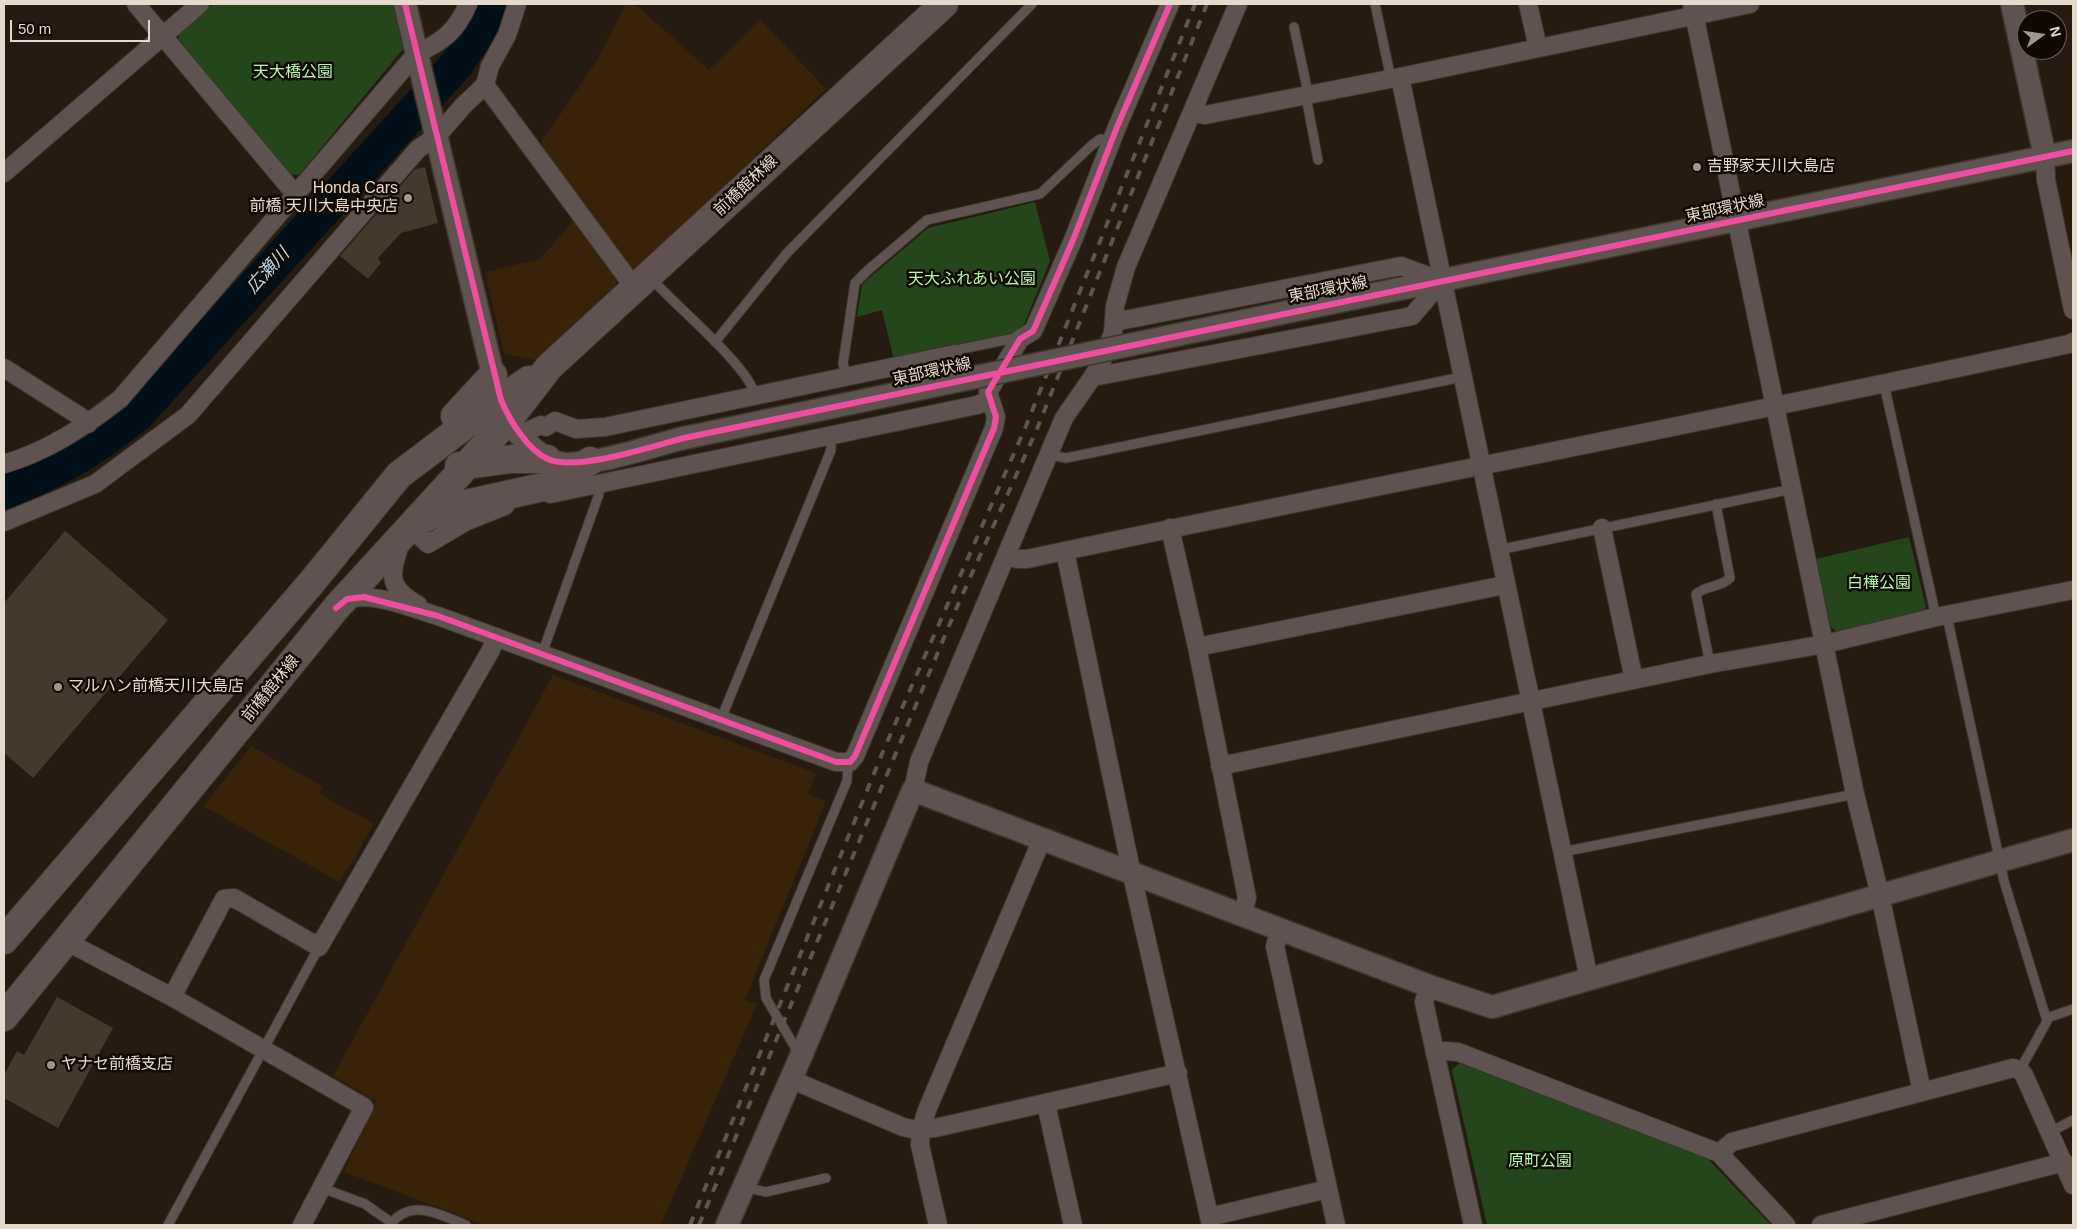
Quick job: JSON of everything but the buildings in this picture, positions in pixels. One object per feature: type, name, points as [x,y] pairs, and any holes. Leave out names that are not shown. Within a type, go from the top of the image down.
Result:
[{"type":"main road","name":"前橋館林線","points":[[4,940],[312,582],[399,475],[506,407],[944,4]]},
{"type":"main road","name":"前橋館林線","points":[[4,1017],[336,608],[409,530],[466,465],[506,407]]},
{"type":"main road","points":[[312,582],[410,483],[438,470],[466,465],[511,459],[547,459]]},
{"type":"main road","points":[[409,530],[444,509],[556,484],[594,472]]},
{"type":"street","points":[[136,4],[296,195]]},
{"type":"street","points":[[4,173],[161,35],[200,4]]},
{"type":"street","points":[[405,4],[434,129],[506,407],[547,459]]},
{"type":"street","points":[[4,464],[44,449],[88,424],[120,399],[296,195],[459,22],[468,4]]},
{"type":"street","points":[[4,522],[95,484],[188,415],[434,129],[485,86],[490,66],[507,35],[517,4]]},
{"type":"street","points":[[336,608],[347,599],[364,597],[438,616],[836,762],[848,762],[856,756],[994,428],[996,417],[988,392],[1020,339],[1033,331],[1035,327],[1073,240],[1112,140],[1170,4]]},
{"type":"street","points":[[727,1225],[801,1056],[913,790],[919,762],[1049,455],[1070,408],[1100,366],[1113,333],[1115,306],[1126,267],[1238,4]]},
{"type":"street","points":[[1528,4],[1538,48]]},
{"type":"street","points":[[1193,112],[1210,114],[1396,78],[1538,48],[1693,10],[1750,4]]},
{"type":"street","points":[[2012,4],[2045,157],[2046,180],[2073,310]]},
{"type":"street","points":[[1693,10],[1855,794],[1880,895],[1922,1092]]},
{"type":"street","points":[[1396,78],[1442,281],[1589,979]]},
{"type":"street","points":[[485,86],[642,281]]},
{"type":"street","name":"東部環状線","points":[[547,459],[594,472],[684,438],[2073,151]]},
{"type":"street","points":[[1114,322],[1401,266],[1442,281]]},
{"type":"street","points":[[1093,377],[1412,316],[1442,281]]},
{"type":"street","points":[[1007,556],[1027,559],[1170,528],[1774,407],[2073,342]]},
{"type":"street","points":[[506,407],[546,427],[554,421],[568,427],[590,429],[955,354]]},
{"type":"street","points":[[4,368],[81,417],[88,424]]},
{"type":"street","points":[[594,472],[832,435],[977,405],[990,400]]},
{"type":"street","points":[[1170,528],[1197,647],[1247,898],[1242,916]]},
{"type":"street","points":[[1602,528],[1634,680]]},
{"type":"street","points":[[409,530],[393,565],[395,586],[404,596],[438,616]]},
{"type":"street","points":[[1065,551],[1132,875],[1210,1221],[1328,1190]]},
{"type":"street","points":[[1197,647],[1505,585]]},
{"type":"street","points":[[1220,766],[1710,664],[1825,644],[1941,616],[2073,590]]},
{"type":"street","points":[[172,997],[224,899],[234,898],[319,946],[491,650],[494,638]]},
{"type":"street","points":[[913,790],[1132,875],[1428,986],[1492,1007],[2073,840]]},
{"type":"street","points":[[938,1225],[920,1145],[920,1129],[926,1110],[1042,839]]},
{"type":"street","points":[[1280,930],[1274,946],[1336,1225]]},
{"type":"street","points":[[66,939],[77,948],[172,997],[364,1107],[302,1225]]},
{"type":"street","points":[[1428,986],[1424,1002],[1473,1225]]},
{"type":"street","points":[[1435,1054],[1445,1051],[1458,1052],[1719,1153],[1786,1225]]},
{"type":"street","points":[[1719,1153],[1732,1142],[2013,1068],[2020,1070],[2073,1184]]},
{"type":"street","points":[[790,1079],[903,1127],[920,1129],[1046,1104],[1178,1074]]},
{"type":"street","points":[[1046,1104],[1073,1225]]},
{"type":"street","points":[[1821,1225],[2064,1162]]},
{"type":"lane","points":[[716,342],[787,254],[1032,4]]},
{"type":"lane","points":[[1375,4],[1396,78]]},
{"type":"lane","points":[[1294,26],[1307,88],[1306,95],[1318,160]]},
{"type":"lane","points":[[847,376],[843,364],[855,283],[867,271],[926,220],[1035,196],[1096,142],[1105,138],[1112,140]]},
{"type":"lane","points":[[642,281],[716,342],[751,382],[755,395]]},
{"type":"lane","points":[[955,354],[961,349],[1015,338],[1020,339]]},
{"type":"lane","points":[[1049,455],[1066,458],[1462,377]]},
{"type":"lane","points":[[1884,384],[1999,862],[2047,1018],[2046,1025],[2020,1070]]},
{"type":"lane","points":[[721,719],[831,450],[832,435]]},
{"type":"lane","points":[[542,654],[599,494],[594,472]]},
{"type":"lane","points":[[1498,550],[1792,489]]},
{"type":"lane","points":[[1710,664],[1696,594],[1704,589],[1723,585],[1730,578],[1716,504]]},
{"type":"lane","points":[[801,1056],[791,1044],[770,1005],[764,992],[764,980],[848,781],[848,762]]},
{"type":"lane","points":[[1562,852],[1855,794]]},
{"type":"lane","points":[[168,1225],[319,946]]},
{"type":"lane","points":[[2047,1018],[2073,1010]]},
{"type":"lane","points":[[2050,1132],[2073,1120]]},
{"type":"lane","points":[[744,1187],[766,1192],[826,1178]]},
{"type":"lane","points":[[322,1188],[364,1204],[391,1224],[408,1211],[424,1209],[466,1225]]},
{"type":"shaded area","points":[[626,4],[635,4],[709,70],[760,19],[826,89],[639,268],[627,269],[538,147],[596,62]]},
{"type":"shaded area","points":[[575,219],[618,276],[615,288],[540,361],[504,354],[485,272],[540,259]]},
{"type":"shaded area","points":[[553,675],[816,773],[808,794],[826,801],[745,1000],[757,1004],[661,1225],[485,1225],[344,1172],[376,1101],[333,1076]]},
{"type":"shaded area","points":[[251,746],[323,787],[320,794],[374,824],[340,882],[203,806]]},
{"type":"green space","name":"天大橋公園","points":[[212,4],[393,4],[403,49],[299,175],[287,174],[179,44],[179,32]]},
{"type":"green space","name":"天大ふれあい公園","points":[[1035,202],[1050,261],[1023,327],[1014,334],[894,360],[882,310],[857,317],[862,284],[928,228]]},
{"type":"green space","name":"白樺公園","points":[[1909,537],[1926,607],[1920,614],[1837,632],[1831,627],[1816,559]]},
{"type":"green space","name":"原町公園","points":[[1459,1063],[1706,1157],[1771,1225],[1487,1225],[1452,1070]]},
{"type":"waterway","name":"広瀬川","points":[[4,492],[41,477],[74,460],[137,415],[457,64],[474,39],[492,4]]},
{"type":"railway","points":[[690,1225],[884,749],[1026,426],[1195,4]]},
{"type":"railway","points":[[699,1225],[956,609],[1037,429],[1207,4]]},
{"type":"cycle path","points":[[405,4],[501,400],[514,425],[533,449],[548,459],[561,462],[595,460],[635,452],[684,438],[2073,151]]},
{"type":"cycle path","points":[[336,608],[347,599],[364,597],[438,616],[836,762],[850,762],[855,756],[994,428],[996,417],[988,392],[1020,339],[1033,331],[1035,327],[1073,240],[1117,127],[1170,4]]},
{"type":"place","name":"吉野家天川大島店","points":[[1697,167]]},
{"type":"place","name":"Honda Cars 前橋 天川大島中央店","points":[[408,198]]},
{"type":"place","name":"マルハン前橋天川大島店","points":[[58,687]]},
{"type":"place","name":"ヤナセ前橋支店","points":[[51,1065]]}]
